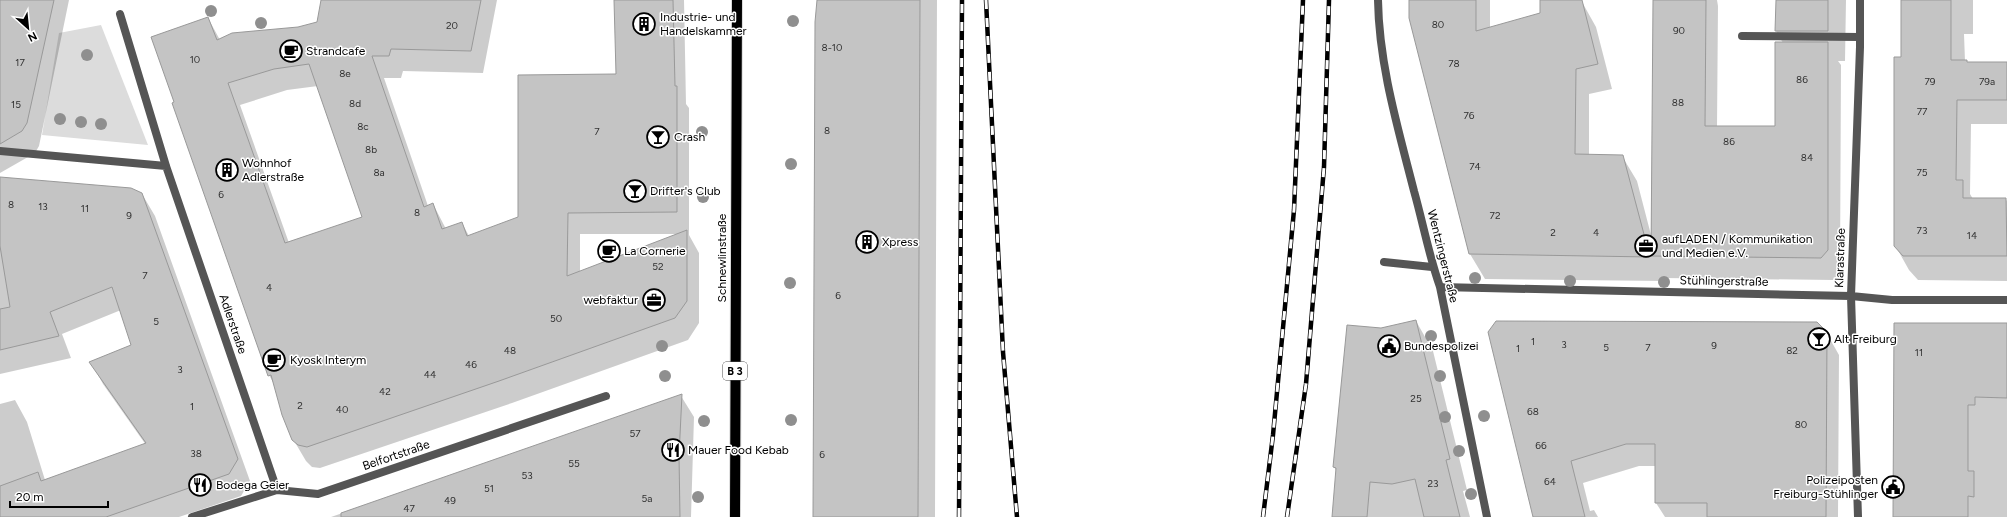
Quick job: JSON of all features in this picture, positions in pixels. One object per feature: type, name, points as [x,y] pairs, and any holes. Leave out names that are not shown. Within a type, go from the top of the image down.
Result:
[{"type":"main road","name":"Schnewlinstraße","points":[[735,517],[737,0]]},
{"type":"street","name":"Wentzingerstraße","points":[[1378,0],[1378,17],[1389,94],[1424,225],[1432,267],[1440,288],[1487,517]]},
{"type":"street","name":"Klarastraße","points":[[1858,517],[1850,296],[1860,37],[1860,0]]},
{"type":"street","name":"Adlerstraße","points":[[120,14],[166,166],[277,490]]},
{"type":"street","points":[[1742,36],[1860,37]]},
{"type":"street","points":[[0,151],[166,166]]},
{"type":"street","points":[[1384,262],[1432,267]]},
{"type":"street","name":"Stühlingerstraße","points":[[1440,288],[1850,296],[1892,300],[2007,300]]},
{"type":"street","name":"Belfortstraße","points":[[192,517],[277,490],[318,494],[606,396]]},
{"type":"shaded area","points":[[101,25],[148,145],[42,135],[59,33]]},
{"type":"building","points":[[0,0],[54,0],[27,123],[22,131],[0,144]]},
{"type":"building","points":[[321,0],[481,0],[471,51],[391,49],[389,56],[372,56],[424,207],[433,203],[442,229],[462,222],[467,236],[518,217],[518,75],[616,74],[614,0],[673,0],[675,86],[677,86],[677,212],[568,213],[567,276],[687,230],[687,301],[675,318],[499,381],[307,447],[298,445],[292,440],[282,415],[271,375],[268,376],[172,103],[174,102],[151,37],[208,17],[217,40],[232,33],[298,27],[317,22]],"holes":[[[309,64],[362,217],[285,243],[228,83],[274,69]]]},
{"type":"building","name":"Xpress","points":[[817,0],[920,0],[918,517],[813,517],[815,22]]},
{"type":"building","points":[[1409,0],[1476,0],[1476,31],[1540,13],[1540,0],[1582,0],[1598,64],[1576,69],[1575,154],[1623,155],[1650,257],[1469,254],[1409,18]]},
{"type":"building","points":[[1653,0],[1706,0],[1705,126],[1775,126],[1775,42],[1828,42],[1828,250],[1821,258],[1651,256]]},
{"type":"building","points":[[1776,0],[1828,0],[1828,31],[1775,31]]},
{"type":"building","points":[[1901,0],[1951,0],[1951,60],[1967,60],[1967,62],[2007,62],[2007,100],[1957,100],[1956,180],[1963,180],[1963,198],[2006,198],[2007,256],[1903,256],[1894,246],[1894,57],[1901,57]]},
{"type":"building","points":[[0,177],[131,188],[142,193],[238,459],[229,474],[106,517],[0,517],[0,486],[38,472],[41,481],[146,443],[89,362],[131,345],[112,287],[50,312],[59,336],[0,350],[0,309],[10,307],[0,246]]},
{"type":"building","points":[[1416,320],[1450,459],[1446,460],[1460,517],[1424,517],[1415,479],[1392,484],[1370,482],[1367,517],[1332,517],[1336,468],[1333,467],[1347,325],[1381,328]]},
{"type":"building","points":[[1496,321],[1817,322],[1827,332],[1826,517],[1707,517],[1707,503],[1655,503],[1655,444],[1626,444],[1571,461],[1585,517],[1533,517],[1488,332]]},
{"type":"building","points":[[1894,323],[2007,323],[2007,398],[1975,397],[1975,405],[1968,405],[1968,471],[1974,471],[1974,497],[1968,496],[1968,517],[1893,517]]},
{"type":"building","points":[[682,394],[679,456],[680,517],[341,517],[341,513]]},
{"type":"railway","points":[[959,517],[962,0]]},
{"type":"railway","points":[[986,0],[1003,352],[1017,517]]},
{"type":"railway","points":[[1263,517],[1273,435],[1294,210],[1303,0]]},
{"type":"railway","points":[[1287,517],[1306,384],[1324,167],[1329,0]]},
{"type":"place","name":"Industrie- und Handelskammer","points":[[644,24]]},
{"type":"place","name":"Strandcafe","points":[[291,51]]},
{"type":"place","name":"Crash","points":[[658,137]]},
{"type":"place","name":"Wohnhof Adlerstraße","points":[[227,170]]},
{"type":"place","name":"Drifter's Club","points":[[635,191]]},
{"type":"place","name":"Xpress","points":[[867,242]]},
{"type":"place","name":"aufLADEN / Kommunikation und Medien e.V.","points":[[1646,246]]},
{"type":"place","name":"La Cornerie","points":[[609,251]]},
{"type":"place","name":"webfaktur","points":[[654,300]]},
{"type":"place","name":"Alt Freiburg","points":[[1819,339]]},
{"type":"place","name":"Bundespolizei","points":[[1389,346]]},
{"type":"place","name":"Kyosk Interym","points":[[274,360]]},
{"type":"place","name":"Mauer Food Kebab","points":[[673,450]]},
{"type":"place","name":"Bodega Geier","points":[[200,485]]},
{"type":"place","name":"Polizeiposten Freiburg-Stühlinger","points":[[1893,487]]}]
